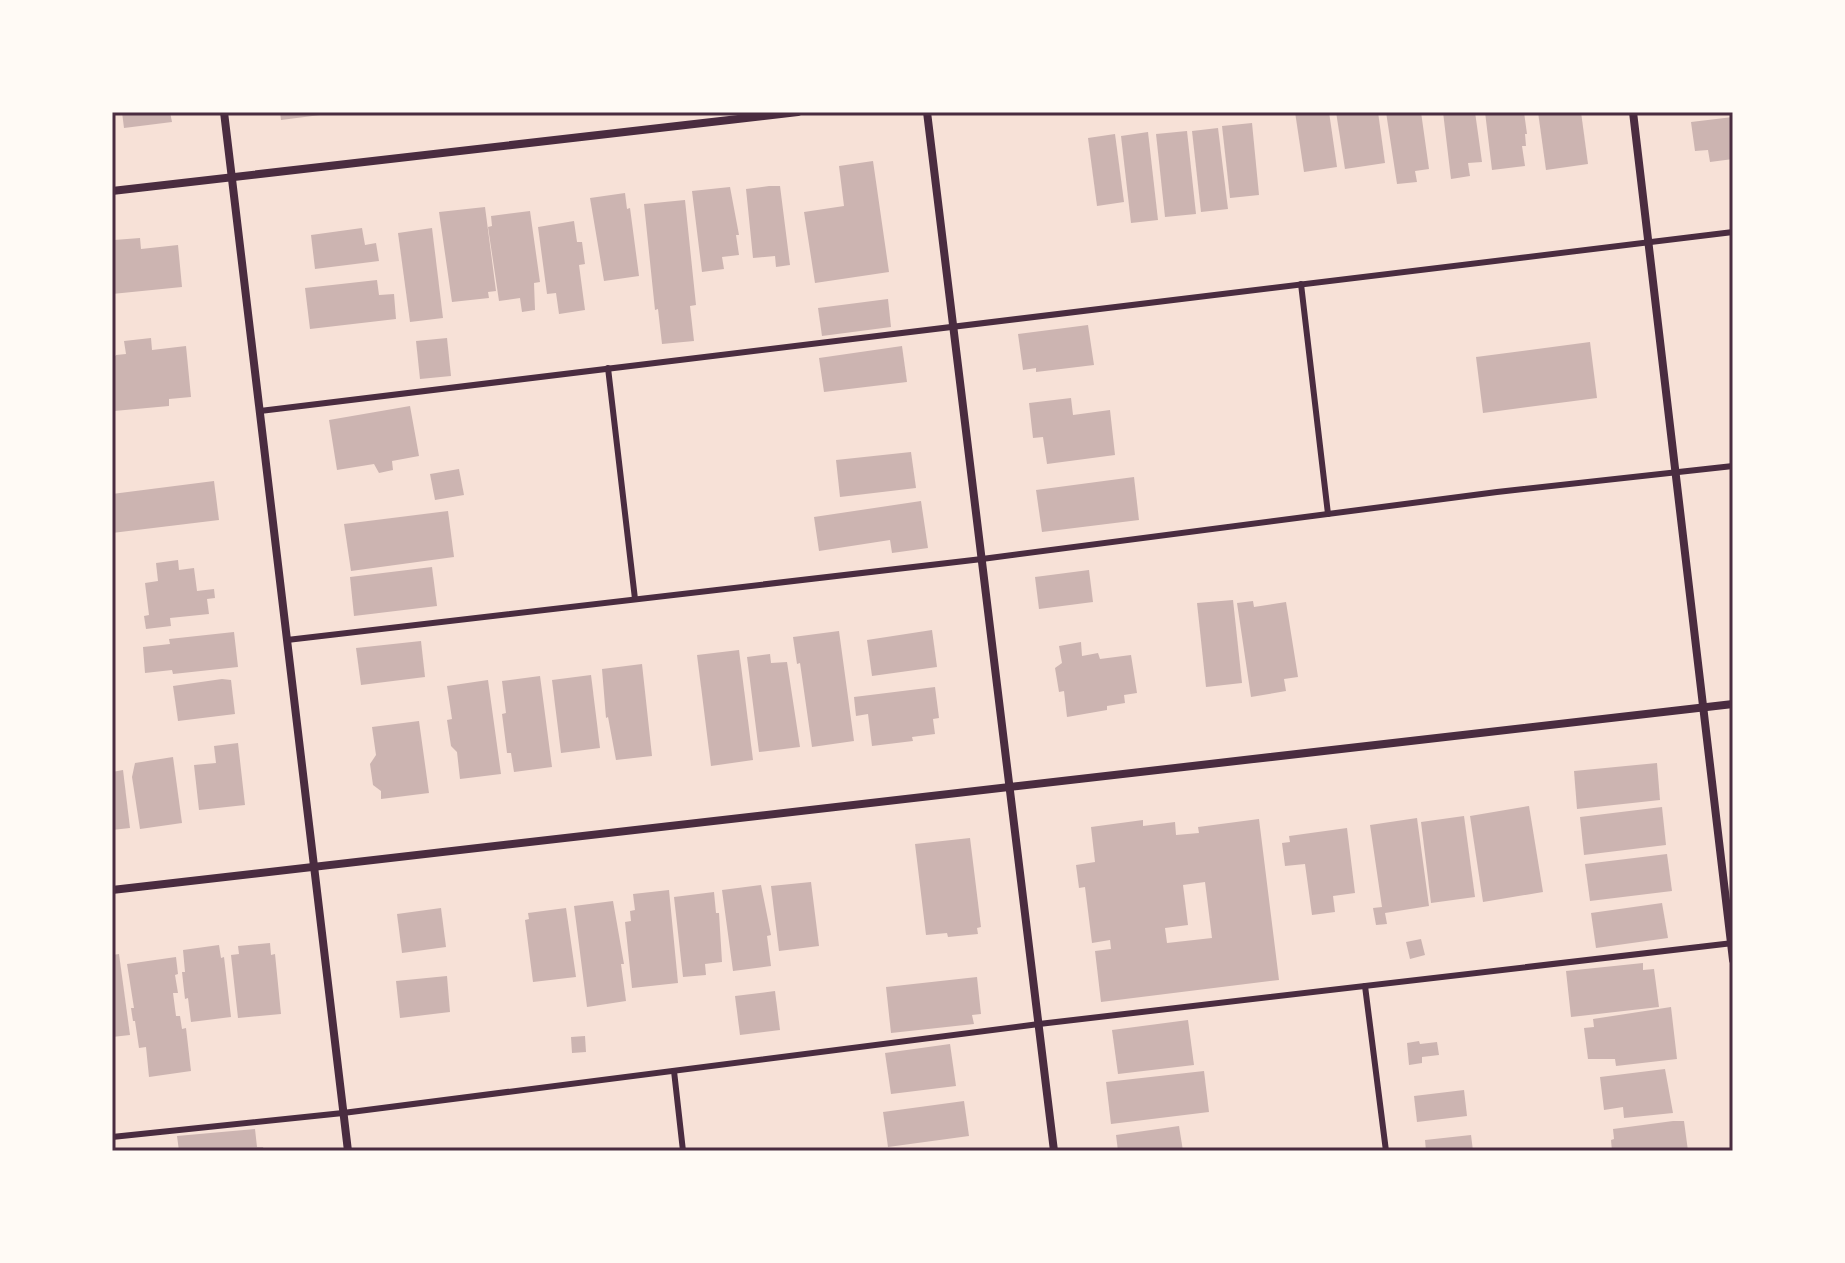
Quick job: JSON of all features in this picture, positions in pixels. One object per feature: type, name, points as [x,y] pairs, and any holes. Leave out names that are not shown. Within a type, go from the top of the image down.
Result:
[{"type":"street","points":[[224,112],[348,1151]]},
{"type":"street","points":[[112,191],[798,112]]},
{"type":"street","points":[[927,112],[1054,1151]]},
{"type":"street","points":[[1633,112],[1733,960]]},
{"type":"street","points":[[112,890],[1733,704]]},
{"type":"lane","points":[[260,411],[1733,232]]},
{"type":"lane","points":[[1301,284],[1328,514]]},
{"type":"lane","points":[[608,368],[635,599]]},
{"type":"lane","points":[[287,640],[982,559],[1733,466]]},
{"type":"lane","points":[[112,1137],[343,1113],[1039,1024],[1732,943]]},
{"type":"lane","points":[[1365,986],[1386,1151]]},
{"type":"lane","points":[[674,1071],[683,1151]]},
{"type":"building","points":[[122,112],[170,112],[172,122],[124,128]]},
{"type":"building","points":[[280,112],[328,112],[328,114],[281,120]]},
{"type":"building","points":[[1295,112],[1329,112],[1337,167],[1304,172]]},
{"type":"building","points":[[1336,112],[1378,112],[1385,163],[1345,169]]},
{"type":"building","points":[[1386,112],[1421,112],[1429,169],[1415,171],[1417,182],[1397,184]]},
{"type":"building","points":[[1443,112],[1475,112],[1482,162],[1468,163],[1470,176],[1451,179]]},
{"type":"building","points":[[1485,112],[1524,112],[1527,134],[1526,146],[1522,146],[1525,166],[1492,170]]},
{"type":"building","points":[[1538,112],[1581,112],[1588,164],[1546,170]]},
{"type":"building","points":[[1733,117],[1733,159],[1710,162],[1708,150],[1695,151],[1691,122]]},
{"type":"building","points":[[1252,123],[1259,195],[1230,198],[1222,126]]},
{"type":"building","points":[[1218,128],[1228,209],[1201,212],[1192,131]]},
{"type":"building","points":[[1187,131],[1196,214],[1165,217],[1156,134]]},
{"type":"building","points":[[1148,132],[1158,220],[1131,223],[1121,136]]},
{"type":"building","points":[[1115,134],[1124,202],[1097,206],[1088,138]]},
{"type":"building","points":[[873,161],[889,272],[815,283],[804,212],[844,206],[839,166]]},
{"type":"building","points":[[780,186],[790,265],[776,267],[775,256],[753,258],[746,189]]},
{"type":"building","points":[[730,187],[739,235],[736,235],[739,255],[722,257],[724,269],[702,272],[692,191]]},
{"type":"building","points":[[625,193],[627,209],[630,208],[639,276],[604,281],[590,198]]},
{"type":"building","points":[[685,200],[696,305],[690,306],[694,341],[662,344],[658,309],[655,310],[644,204]]},
{"type":"building","points":[[485,207],[496,291],[488,292],[489,298],[452,302],[439,212]]},
{"type":"building","points":[[530,211],[540,282],[534,283],[535,310],[522,312],[520,298],[499,301],[488,227],[492,226],[491,216]]},
{"type":"building","points":[[574,221],[577,242],[582,242],[585,264],[579,265],[585,310],[559,314],[556,293],[547,294],[538,227]]},
{"type":"building","points":[[362,228],[365,245],[376,243],[379,261],[315,269],[311,235]]},
{"type":"building","points":[[432,228],[443,318],[410,322],[398,233]]},
{"type":"building","points":[[140,238],[141,249],[178,245],[182,287],[112,294],[114,240]]},
{"type":"building","points":[[377,280],[379,295],[394,294],[396,319],[310,329],[305,288]]},
{"type":"building","points":[[888,299],[891,327],[822,336],[818,308]]},
{"type":"building","points":[[1088,325],[1094,365],[1036,372],[1036,368],[1023,370],[1018,334]]},
{"type":"building","points":[[151,338],[152,350],[186,346],[191,397],[169,399],[169,406],[114,411],[112,360],[116,355],[126,354],[124,341]]},
{"type":"building","points":[[447,338],[451,376],[420,379],[416,341]]},
{"type":"building","points":[[1590,342],[1597,398],[1483,413],[1476,357]]},
{"type":"building","points":[[902,346],[907,382],[824,392],[819,358]]},
{"type":"building","points":[[1071,398],[1073,415],[1110,410],[1115,455],[1047,464],[1043,437],[1033,438],[1029,403]]},
{"type":"building","points":[[410,406],[419,456],[392,461],[393,470],[379,473],[374,464],[337,470],[329,420]]},
{"type":"building","points":[[911,452],[916,488],[840,497],[836,460]]},
{"type":"building","points":[[459,469],[464,495],[435,500],[430,474]]},
{"type":"building","points":[[1134,477],[1139,520],[1042,532],[1036,490]]},
{"type":"building","points":[[214,481],[219,520],[112,533],[112,494]]},
{"type":"building","points":[[921,501],[928,548],[892,553],[890,540],[819,551],[814,517]]},
{"type":"building","points":[[448,511],[454,557],[351,571],[344,524]]},
{"type":"building","points":[[178,560],[179,570],[194,568],[197,591],[214,589],[215,598],[207,599],[209,614],[170,618],[171,626],[146,629],[144,616],[149,615],[145,583],[158,581],[156,563]]},
{"type":"building","points":[[432,567],[437,606],[354,616],[350,577]]},
{"type":"building","points":[[1089,570],[1093,602],[1039,609],[1035,577]]},
{"type":"building","points":[[1233,600],[1242,683],[1206,687],[1197,603]]},
{"type":"building","points":[[1253,601],[1254,607],[1286,602],[1298,677],[1284,679],[1286,691],[1251,697],[1237,603]]},
{"type":"building","points":[[932,630],[937,667],[872,676],[867,640]]},
{"type":"building","points":[[839,631],[854,741],[812,747],[800,663],[797,664],[793,637]]},
{"type":"building","points":[[234,632],[238,667],[173,674],[172,670],[145,673],[143,647],[170,644],[169,639]]},
{"type":"building","points":[[421,641],[425,677],[361,685],[356,648]]},
{"type":"building","points":[[1081,642],[1082,656],[1098,653],[1100,659],[1131,655],[1137,693],[1124,695],[1125,703],[1107,706],[1107,710],[1067,717],[1064,691],[1059,692],[1055,668],[1062,663],[1059,646]]},
{"type":"building","points":[[739,650],[753,760],[711,766],[697,655]]},
{"type":"building","points":[[770,654],[771,663],[787,662],[800,747],[759,752],[747,657]]},
{"type":"building","points":[[642,664],[652,756],[616,760],[606,718],[602,669]]},
{"type":"building","points":[[591,675],[600,748],[561,753],[552,680]]},
{"type":"building","points":[[540,676],[552,767],[514,772],[511,753],[507,753],[502,681]]},
{"type":"building","points":[[231,680],[235,714],[178,721],[173,686]]},
{"type":"building","points":[[488,680],[501,774],[460,779],[457,752],[451,746],[447,720],[452,719],[447,686]]},
{"type":"building","points":[[935,687],[939,718],[933,719],[935,734],[912,737],[913,741],[872,746],[868,714],[856,716],[854,697]]},
{"type":"building","points":[[419,721],[429,793],[381,799],[381,791],[373,785],[370,764],[376,755],[372,727]]},
{"type":"building","points":[[238,743],[245,805],[199,810],[194,765],[216,763],[214,746]]},
{"type":"building","points":[[173,757],[182,823],[140,829],[132,777],[135,763]]},
{"type":"building","points":[[1657,763],[1660,800],[1577,809],[1574,771]]},
{"type":"building","points":[[123,770],[130,828],[112,830],[112,772]]},
{"type":"building","points":[[1529,806],[1543,892],[1483,902],[1470,816]]},
{"type":"building","points":[[1662,807],[1666,845],[1584,855],[1580,817]]},
{"type":"building","points":[[1464,816],[1475,897],[1431,903],[1421,822]]},
{"type":"building","points":[[1417,818],[1429,906],[1385,913],[1387,924],[1376,925],[1373,908],[1382,907],[1370,825]]},
{"type":"building","points":[[1259,819],[1279,980],[1101,1002],[1095,951],[1111,949],[1110,940],[1092,943],[1085,887],[1079,888],[1076,865],[1095,862],[1091,827],[1143,820],[1143,826],[1175,822],[1176,835],[1199,833],[1198,827]],"holes":[[[1205,882],[1212,938],[1167,943],[1165,928],[1188,925],[1183,885]]]},
{"type":"building","points":[[1347,828],[1355,893],[1333,896],[1335,912],[1312,915],[1305,864],[1285,866],[1282,843],[1290,842],[1289,836]]},
{"type":"building","points":[[970,838],[981,927],[977,928],[978,934],[948,937],[947,933],[926,935],[915,844]]},
{"type":"building","points":[[1667,854],[1672,891],[1590,901],[1585,864]]},
{"type":"building","points":[[811,882],[819,946],[779,951],[771,886]]},
{"type":"building","points":[[761,885],[771,935],[767,936],[771,966],[733,971],[722,890]]},
{"type":"building","points":[[669,890],[678,983],[632,988],[625,922],[631,921],[630,911],[635,910],[633,894]]},
{"type":"building","points":[[714,892],[716,913],[719,913],[722,962],[705,964],[706,975],[683,977],[674,897]]},
{"type":"building","points":[[613,901],[624,964],[621,964],[626,1001],[587,1007],[574,906]]},
{"type":"building","points":[[1662,903],[1668,938],[1596,948],[1591,913]]},
{"type":"building","points":[[441,908],[446,947],[402,953],[397,914]]},
{"type":"building","points":[[566,908],[576,977],[533,982],[525,920],[529,919],[528,913]]},
{"type":"building","points":[[1421,939],[1425,955],[1410,959],[1406,942]]},
{"type":"building","points":[[270,943],[271,955],[275,954],[281,1014],[238,1018],[231,955],[239,954],[238,946]]},
{"type":"building","points":[[219,945],[221,958],[224,957],[231,1017],[191,1022],[182,972],[185,972],[183,950]]},
{"type":"building","points":[[119,954],[130,1035],[112,1037],[112,955]]},
{"type":"building","points":[[176,957],[178,993],[173,993],[176,1016],[180,1016],[182,1029],[186,1028],[191,1071],[149,1077],[146,1047],[139,1048],[133,1021],[127,964]]},
{"type":"building","points":[[1643,963],[1643,970],[1654,969],[1659,1007],[1571,1017],[1566,971]]},
{"type":"building","points":[[447,976],[450,1012],[400,1018],[396,981]]},
{"type":"building","points":[[977,977],[981,1014],[972,1015],[974,1024],[891,1033],[886,987]]},
{"type":"building","points":[[775,991],[780,1030],[740,1035],[735,996]]},
{"type":"building","points":[[1671,1007],[1677,1059],[1616,1066],[1615,1059],[1588,1059],[1584,1028],[1594,1027],[1593,1019]]},
{"type":"building","points":[[1188,1020],[1194,1065],[1118,1074],[1112,1030]]},
{"type":"building","points":[[585,1036],[586,1052],[572,1053],[571,1037]]},
{"type":"building","points":[[1419,1041],[1420,1044],[1437,1042],[1439,1055],[1422,1057],[1422,1063],[1409,1065],[1407,1043]]},
{"type":"building","points":[[950,1044],[956,1086],[891,1094],[885,1053]]},
{"type":"building","points":[[1665,1069],[1673,1113],[1624,1118],[1623,1107],[1604,1110],[1600,1077]]},
{"type":"building","points":[[1204,1071],[1209,1112],[1111,1124],[1106,1082]]},
{"type":"building","points":[[1464,1090],[1467,1116],[1417,1122],[1414,1096]]},
{"type":"building","points":[[964,1101],[969,1136],[888,1147],[883,1112]]},
{"type":"building","points":[[1684,1121],[1688,1151],[1612,1151],[1613,1129]]},
{"type":"building","points":[[1179,1126],[1183,1151],[1118,1151],[1116,1135]]},
{"type":"building","points":[[255,1129],[257,1147],[263,1147],[264,1151],[179,1151],[177,1136]]},
{"type":"building","points":[[1471,1135],[1473,1151],[1426,1151],[1425,1140]]}]
